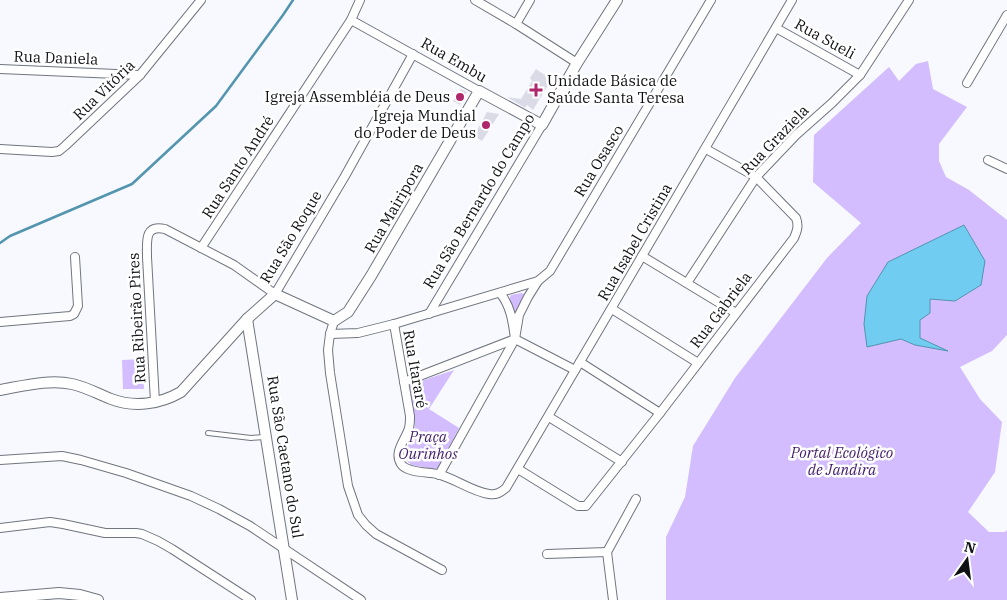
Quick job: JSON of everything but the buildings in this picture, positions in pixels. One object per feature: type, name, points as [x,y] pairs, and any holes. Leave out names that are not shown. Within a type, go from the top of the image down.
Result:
[{"type":"street","name":"Rua Vitória","points":[[0,149],[52,152],[71,142],[140,75],[201,0]]},
{"type":"street","name":"Rua Santo André","points":[[201,248],[351,20],[360,0]]},
{"type":"street","points":[[475,0],[577,63]]},
{"type":"street","points":[[516,24],[530,0]]},
{"type":"street","name":"Rua São Bernardo do Campo","points":[[429,314],[577,63],[617,0]]},
{"type":"street","name":"Rua Osasco","points":[[440,475],[515,340],[519,315],[528,297],[538,281],[550,271],[711,0]]},
{"type":"street","name":"Rua Isabel Cristina","points":[[440,475],[489,494],[500,493],[506,488],[792,0]]},
{"type":"street","name":"Rua Graziela","points":[[687,283],[756,177],[796,135],[860,75],[909,0]]},
{"type":"street","points":[[967,83],[1007,15]]},
{"type":"street","name":"Rua Embu","points":[[351,20],[542,125]]},
{"type":"street","name":"Rua Sueli","points":[[776,28],[860,75]]},
{"type":"street","name":"Rua São Roque","points":[[0,390],[41,384],[71,384],[122,403],[140,405],[169,398],[181,392],[247,319],[275,294],[345,176],[413,54]]},
{"type":"street","name":"Rua Daniela","points":[[0,69],[140,75]]},
{"type":"street","name":"Rua Mairipora","points":[[334,321],[348,312],[371,276],[479,91]]},
{"type":"street","name":"Rua Gabriela","points":[[518,469],[578,506],[586,506],[794,238],[798,224],[796,218],[756,177],[706,149]]},
{"type":"street","points":[[988,160],[1007,169]]},
{"type":"street","name":"Rua Ribeirão Pires","points":[[155,402],[147,257],[148,234],[154,228],[159,227],[201,248]]},
{"type":"street","points":[[201,248],[234,265],[275,294],[334,321],[328,350],[330,373],[348,486],[358,515],[376,534],[442,570]]},
{"type":"street","points":[[642,256],[736,313]]},
{"type":"street","points":[[0,322],[70,316],[74,314],[78,306],[75,257]]},
{"type":"street","name":"Rua Osasco","points":[[330,334],[358,332],[394,324],[538,281]]},
{"type":"street","points":[[500,293],[506,299],[509,306],[515,340]]},
{"type":"street","points":[[612,309],[698,363]]},
{"type":"street","name":"Rua São Caetano do Sul","points":[[247,319],[292,600]]},
{"type":"street","name":"Rua Itararé","points":[[394,324],[410,416],[410,424],[399,449],[400,463],[403,467],[411,470],[440,475]]},
{"type":"street","points":[[404,382],[515,340],[575,370]]},
{"type":"street","points":[[580,362],[660,413]]},
{"type":"street","points":[[549,417],[622,462]]},
{"type":"street","points":[[0,460],[62,456],[126,473],[182,493],[219,509],[250,526],[361,600]]},
{"type":"street","points":[[614,600],[607,552],[636,498]]},
{"type":"street","points":[[0,528],[50,522],[105,533],[136,532],[172,549],[251,600]]},
{"type":"street","points":[[547,554],[607,552]]},
{"type":"street","points":[[0,598],[59,593],[80,595],[98,600]]},
{"type":"lane","points":[[208,433],[252,438],[266,436]]},
{"type":"green space","name":"Portal Ecológico de Jandira","points":[[928,61],[933,89],[967,107],[939,144],[939,161],[946,177],[969,190],[1007,220],[1007,335],[992,351],[960,367],[980,399],[1002,422],[995,472],[968,512],[989,532],[1005,532],[1007,530],[1007,600],[666,600],[666,537],[685,497],[693,446],[735,378],[827,258],[861,223],[813,182],[814,135],[889,67],[899,81],[916,64]]},
{"type":"green space","points":[[524,294],[517,317],[514,316],[509,299],[511,295]]},
{"type":"green space","points":[[143,359],[144,389],[123,389],[122,360]]},
{"type":"green space","name":"Praça Ourinhos","points":[[454,370],[429,409],[459,428],[438,468],[433,469],[412,465],[406,457],[409,439],[415,426],[409,386]]},
{"type":"water","points":[[964,225],[985,261],[981,285],[955,301],[930,299],[930,313],[920,320],[920,338],[948,351],[915,345],[901,339],[867,347],[864,324],[867,296],[888,262]]},
{"type":"waterway","points":[[0,243],[10,236],[132,184],[216,106],[293,0]]},
{"type":"place","name":"Unidade Básica de Saúde Santa Teresa","points":[[536,90]]},
{"type":"place","name":"Igreja Assembléia de Deus","points":[[460,97]]},
{"type":"place","name":"Igreja Mundial do Poder de Deus","points":[[486,125]]}]
